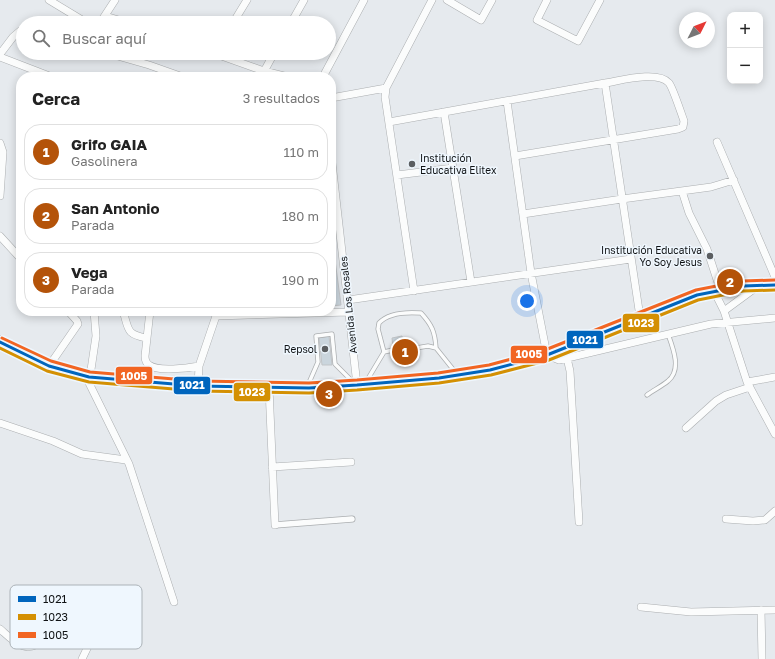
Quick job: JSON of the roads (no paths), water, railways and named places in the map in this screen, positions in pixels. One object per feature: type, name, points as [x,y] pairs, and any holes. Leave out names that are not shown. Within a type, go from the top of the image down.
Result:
[{"type":"highway","points":[[0,342],[49,366],[90,377],[198,386],[269,388],[361,385],[439,378],[498,368],[547,355],[698,295],[743,286],[775,285]]},
{"type":"street","points":[[50,0],[76,16]]},
{"type":"street","points":[[105,16],[115,0]]},
{"type":"street","points":[[295,16],[304,0]]},
{"type":"street","points":[[336,52],[364,0]]},
{"type":"street","points":[[414,291],[385,98],[386,88],[432,0]]},
{"type":"street","points":[[446,0],[481,20],[492,0]]},
{"type":"street","points":[[547,0],[537,20],[578,41],[600,0]]},
{"type":"street","points":[[236,16],[243,1]]},
{"type":"street","points":[[16,34],[0,55],[40,72]]},
{"type":"street","points":[[131,60],[169,72]]},
{"type":"street","points":[[231,60],[258,72]]},
{"type":"street","points":[[263,72],[270,60]]},
{"type":"street","points":[[326,72],[332,60]]},
{"type":"street","points":[[389,122],[605,83],[655,77],[663,79],[669,84],[684,121],[683,126],[678,129],[613,141],[515,156]]},
{"type":"street","points":[[605,83],[640,317]]},
{"type":"street","points":[[336,97],[386,88]]},
{"type":"street","points":[[507,101],[531,273],[547,355],[559,360],[705,325],[775,318]]},
{"type":"street","points":[[444,112],[471,282]]},
{"type":"street","points":[[717,142],[775,277]]},
{"type":"street","points":[[0,143],[3,152],[0,196]]},
{"type":"street","points":[[397,175],[453,168]]},
{"type":"street","points":[[523,214],[710,187],[734,180]]},
{"type":"street","points":[[682,191],[689,212],[707,249],[717,290],[749,384],[775,434]]},
{"type":"street","name":"Avenida Los Rosales","points":[[336,203],[349,312],[361,385]]},
{"type":"street","points":[[0,236],[16,254]]},
{"type":"street","points":[[348,300],[631,259]]},
{"type":"street","points":[[724,311],[759,286]]},
{"type":"street","points":[[336,312],[349,312]]},
{"type":"street","points":[[49,366],[78,324],[72,316]]},
{"type":"street","points":[[94,316],[96,336],[89,383],[126,460],[174,602]]},
{"type":"street","points":[[124,316],[129,331],[134,336],[146,338]]},
{"type":"street","points":[[149,316],[146,338],[146,362],[150,366],[164,368],[199,366]]},
{"type":"street","points":[[198,386],[199,366],[216,316]]},
{"type":"street","points":[[567,358],[570,371],[579,522]]},
{"type":"street","points":[[686,428],[716,401],[726,395],[749,384],[775,377]]},
{"type":"street","points":[[269,388],[274,525],[352,519]]},
{"type":"street","points":[[0,423],[53,440],[82,454],[126,460]]},
{"type":"street","points":[[272,467],[351,462]]},
{"type":"street","points":[[726,519],[753,521],[765,520],[775,511]]},
{"type":"street","points":[[641,607],[691,612],[775,610]]},
{"type":"street","points":[[761,610],[762,659]]},
{"type":"street","points":[[0,629],[10,638]]},
{"type":"street","points":[[82,659],[87,649]]},
{"type":"lane","points":[[384,352],[378,324],[389,316],[407,312],[421,313],[429,321],[435,334],[436,348],[458,375]]},
{"type":"lane","points":[[307,387],[320,361],[319,346],[316,336],[332,334],[331,343],[335,364],[361,385],[384,352],[393,350]]},
{"type":"lane","points":[[647,394],[668,381],[674,374],[675,363],[668,334]]},
{"type":"lane","points":[[416,348],[428,346],[436,348]]},
{"type":"place","name":"Institución Educativa Elitex","points":[[412,164]]},
{"type":"place","name":"Institución Educativa Yo Soy Jesus","points":[[710,256]]},
{"type":"place","name":"San Antonio","points":[[730,282]]},
{"type":"place","name":"Repsol","points":[[325,349]]},
{"type":"place","name":"Grifo GAIA","points":[[405,352]]},
{"type":"place","name":"Vega","points":[[329,394]]}]
